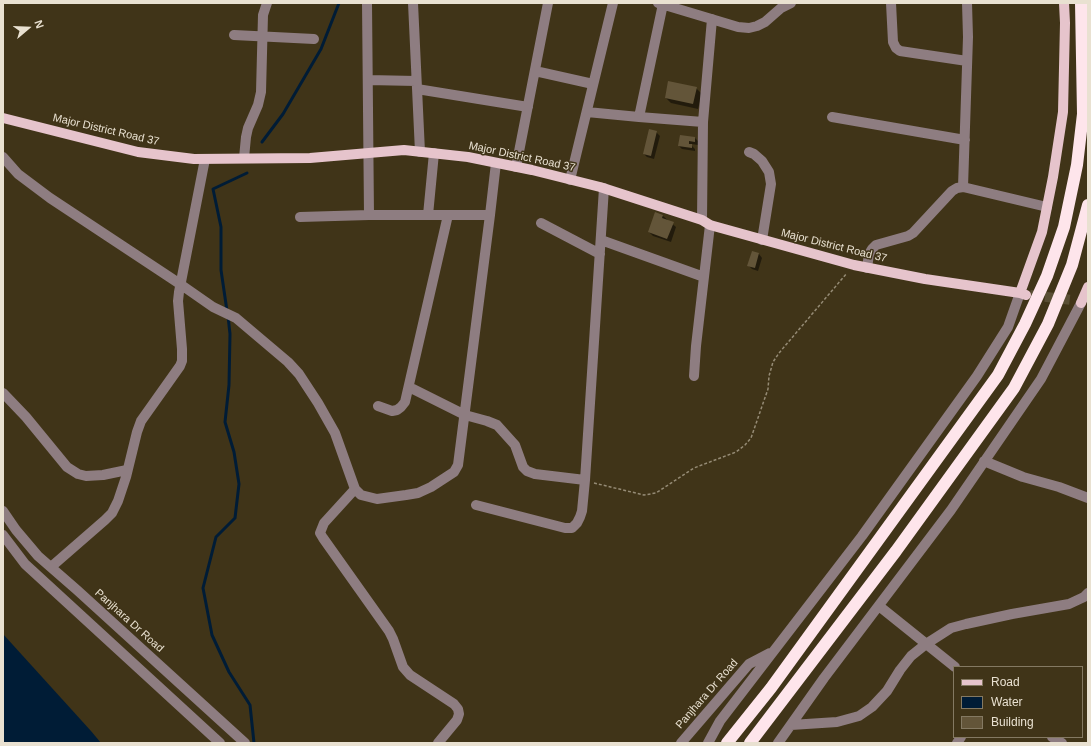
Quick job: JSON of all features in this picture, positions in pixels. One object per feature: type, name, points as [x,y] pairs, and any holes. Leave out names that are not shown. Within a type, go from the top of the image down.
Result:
[{"type":"highway","points":[[727,743],[776,682],[998,375],[1025,324],[1047,276],[1062,234],[1077,165],[1083,114],[1081,3]]},
{"type":"highway","points":[[750,743],[896,551],[1014,388],[1048,324],[1072,265],[1088,205]]},
{"type":"main road","points":[[1023,294],[1042,232],[1053,177],[1063,112],[1064,3]]},
{"type":"main road","name":"Major District Road 37","points":[[3,118],[138,152],[194,159],[310,158],[404,150],[468,157],[604,188],[706,223],[854,265],[925,279],[1023,294]]},
{"type":"main road","points":[[1081,302],[1088,287]]},
{"type":"street","points":[[244,158],[248,128],[255,114],[261,92],[263,15],[267,3]]},
{"type":"street","points":[[367,3],[369,214]]},
{"type":"street","points":[[413,3],[420,152]]},
{"type":"street","points":[[516,167],[548,3]]},
{"type":"street","points":[[570,180],[613,3]]},
{"type":"street","points":[[639,117],[661,4],[738,27],[749,28],[765,22],[789,3]]},
{"type":"street","points":[[892,3],[892,42],[896,48],[900,51],[967,61]]},
{"type":"street","points":[[963,187],[968,37],[967,3]]},
{"type":"street","points":[[694,376],[704,277],[706,223],[703,122],[712,19]]},
{"type":"street","points":[[234,35],[314,39]]},
{"type":"street","points":[[535,70],[593,84]]},
{"type":"street","points":[[368,80],[417,85],[528,107]]},
{"type":"street","points":[[587,112],[703,122]]},
{"type":"street","points":[[832,117],[964,140]]},
{"type":"street","points":[[749,152],[754,154],[762,161],[769,172],[771,184],[762,240]]},
{"type":"street","points":[[428,215],[434,153]]},
{"type":"street","points":[[3,157],[18,174],[50,198],[213,307],[236,318],[288,362],[299,374],[335,433],[355,489],[361,495],[377,499],[418,493],[431,487],[454,472],[458,465],[496,163]]},
{"type":"street","points":[[51,567],[105,520],[112,512],[118,501],[141,421],[182,361],[178,301],[180,284],[205,159]]},
{"type":"street","points":[[867,268],[869,254],[876,245],[908,236],[913,233],[952,191],[957,188],[963,187],[1047,207]]},
{"type":"street","points":[[476,506],[565,528],[572,528],[577,523],[582,511],[604,188]]},
{"type":"street","points":[[300,217],[369,214],[490,215]]},
{"type":"street","points":[[378,406],[392,411],[397,410],[405,402],[448,215]]},
{"type":"street","points":[[541,223],[600,254]]},
{"type":"street","points":[[601,240],[704,277]]},
{"type":"street","points":[[708,743],[720,720],[862,536],[977,376],[1008,327],[1023,294]]},
{"type":"street","points":[[778,743],[824,678],[951,510],[1041,379],[1081,302]]},
{"type":"street","points":[[409,387],[465,415],[487,420],[497,426],[515,445],[523,467],[527,471],[535,474],[585,480]]},
{"type":"street","points":[[3,393],[26,417],[67,467],[78,474],[86,476],[103,475],[127,470]]},
{"type":"street","points":[[984,461],[1023,477],[1059,487],[1088,498]]},
{"type":"street","points":[[355,489],[324,523],[320,533],[389,631],[403,667],[410,676],[454,704],[458,709],[458,720],[438,743]]},
{"type":"street","name":"Panjhara Dr Road","points":[[3,510],[16,530],[38,556],[245,743]]},
{"type":"street","points":[[3,535],[27,566],[220,743]]},
{"type":"street","points":[[27,566],[38,556]]},
{"type":"street","points":[[791,725],[837,722],[859,716],[872,707],[887,691],[911,656],[926,644],[951,628],[1069,604],[1084,597],[1088,593]]},
{"type":"street","points":[[878,606],[953,666]]},
{"type":"street","name":"Panjhara Dr Road","points":[[681,743],[749,664],[773,651]]},
{"type":"path","points":[[585,480],[644,495],[656,493],[694,468],[736,452],[745,445],[751,438],[768,389],[769,376],[773,362],[778,353],[854,265]]},
{"type":"water","points":[[3,634],[91,731],[101,743],[3,743]]},
{"type":"building","points":[[668,81],[697,87],[693,104],[665,98]]},
{"type":"building","points":[[649,129],[657,131],[651,156],[643,154]]},
{"type":"building","points":[[680,135],[695,137],[695,142],[689,141],[689,144],[692,144],[692,148],[678,146]]},
{"type":"building","points":[[655,212],[663,215],[662,218],[674,222],[667,239],[648,232]]},
{"type":"building","points":[[752,251],[759,253],[755,268],[747,266]]},
{"type":"waterway","points":[[262,142],[283,114],[321,49],[339,3]]},
{"type":"waterway","points":[[227,311],[221,270],[221,227],[213,189],[247,173]]},
{"type":"waterway","points":[[228,316],[230,334],[229,385],[225,422],[234,452],[239,484],[235,518],[216,537],[203,588],[212,635],[229,672],[250,705],[254,743]]},
{"type":"tunnel","points":[[1030,295],[1072,300]]}]
